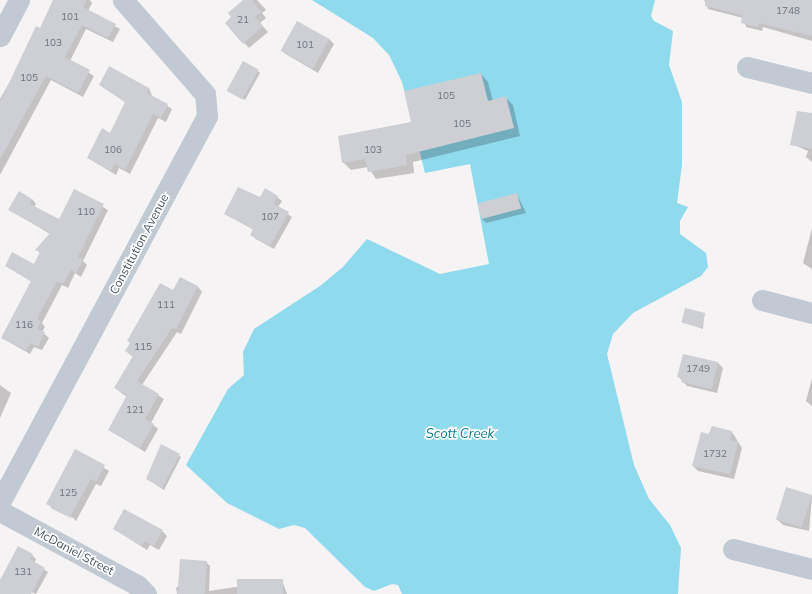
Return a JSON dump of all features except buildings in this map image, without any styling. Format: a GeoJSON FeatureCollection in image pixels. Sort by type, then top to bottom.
{"type":"FeatureCollection","features":[{"type":"Feature","properties":{"kind":"street"},"geometry":{"type":"LineString","coordinates":[[0,36],[19,0]]}},
{"type":"Feature","properties":{"kind":"street","name":"Constitution Avenue"},"geometry":{"type":"LineString","coordinates":[[0,502],[207,116],[205,94],[123,0]]}},
{"type":"Feature","properties":{"kind":"street"},"geometry":{"type":"LineString","coordinates":[[747,67],[812,83]]}},
{"type":"Feature","properties":{"kind":"street"},"geometry":{"type":"LineString","coordinates":[[762,300],[812,313]]}},
{"type":"Feature","properties":{"kind":"street","name":"McDaniel Street"},"geometry":{"type":"LineString","coordinates":[[0,511],[137,584],[146,594]]}},
{"type":"Feature","properties":{"kind":"street"},"geometry":{"type":"LineString","coordinates":[[733,549],[812,569]]}},
{"type":"Feature","properties":{"kind":"water","name":"Scott Creek"},"geometry":{"type":"Polygon","coordinates":[[[312,0],[655,0],[651,16],[654,21],[673,31],[669,65],[682,102],[682,165],[677,203],[688,207],[680,221],[680,234],[706,253],[708,267],[701,276],[633,313],[613,334],[607,354],[634,465],[649,499],[670,525],[681,548],[678,594],[402,594],[398,585],[392,584],[374,591],[365,587],[305,528],[294,525],[279,529],[227,503],[186,465],[228,389],[244,375],[243,352],[254,329],[320,286],[343,267],[367,239],[440,274],[489,264],[470,164],[425,173],[402,82],[389,55],[373,38],[312,0]]]}}]}
